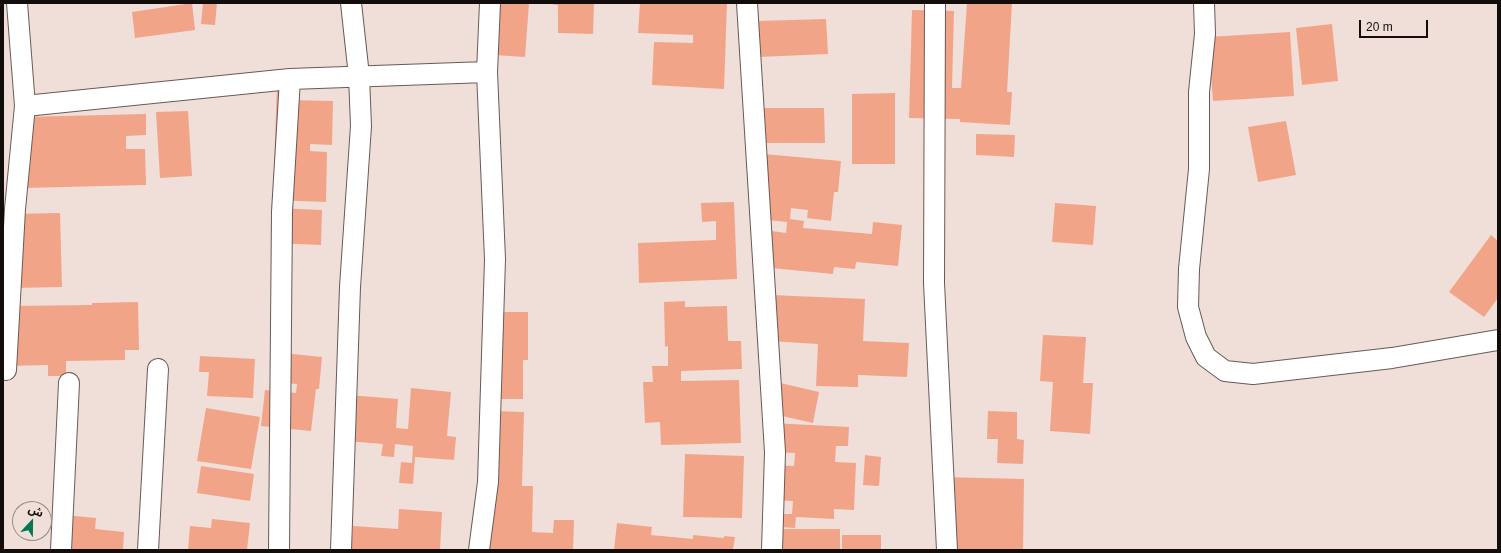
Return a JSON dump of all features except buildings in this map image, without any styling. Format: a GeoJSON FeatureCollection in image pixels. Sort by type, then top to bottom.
{"type":"FeatureCollection","features":[{"type":"Feature","properties":{"kind":"street"},"geometry":{"type":"LineString","coordinates":[[6,370],[15,209],[25,106],[18,3]]}},
{"type":"Feature","properties":{"kind":"street"},"geometry":{"type":"LineString","coordinates":[[341,550],[350,287],[361,126],[359,76],[352,3]]}},
{"type":"Feature","properties":{"kind":"street"},"geometry":{"type":"LineString","coordinates":[[479,550],[488,482],[495,259],[488,72],[490,3]]}},
{"type":"Feature","properties":{"kind":"street"},"geometry":{"type":"LineString","coordinates":[[747,3],[775,452],[772,550]]}},
{"type":"Feature","properties":{"kind":"street"},"geometry":{"type":"LineString","coordinates":[[934,3],[934,283],[946,550]]}},
{"type":"Feature","properties":{"kind":"street"},"geometry":{"type":"LineString","coordinates":[[1204,3],[1205,34],[1199,92],[1199,170],[1189,268],[1188,307],[1196,337],[1206,357],[1225,371],[1253,374],[1392,358],[1498,340]]}},
{"type":"Feature","properties":{"kind":"street"},"geometry":{"type":"LineString","coordinates":[[25,106],[290,79],[488,72]]}},
{"type":"Feature","properties":{"kind":"street"},"geometry":{"type":"LineString","coordinates":[[280,550],[282,212],[290,79]]}},
{"type":"Feature","properties":{"kind":"street"},"geometry":{"type":"LineString","coordinates":[[148,550],[158,369]]}},
{"type":"Feature","properties":{"kind":"street"},"geometry":{"type":"LineString","coordinates":[[60,550],[69,383]]}}]}
